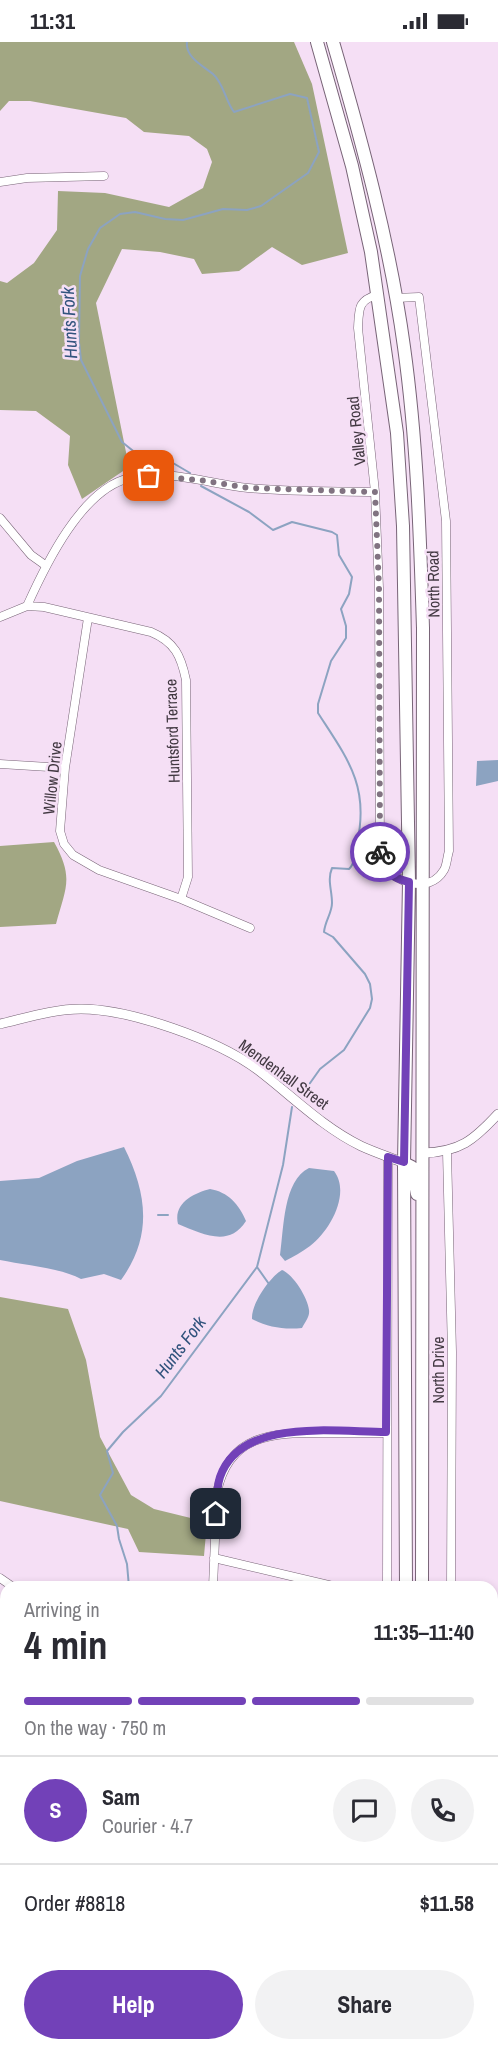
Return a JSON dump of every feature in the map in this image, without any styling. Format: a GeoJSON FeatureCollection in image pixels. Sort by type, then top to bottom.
{"type":"FeatureCollection","features":[{"type":"Feature","properties":{"kind":"highway"},"geometry":{"type":"LineString","coordinates":[[317,42],[352,166],[377,295],[397,434],[403,526],[409,882],[404,1162],[406,1581]]}},
{"type":"Feature","properties":{"kind":"highway"},"geometry":{"type":"LineString","coordinates":[[333,42],[356,119],[404,347],[419,524],[423,628],[422,1581]]}},
{"type":"Feature","properties":{"kind":"highway"},"geometry":{"type":"LineString","coordinates":[[406,1077],[416,1122],[417,1149],[423,1153]]}},
{"type":"Feature","properties":{"kind":"highway"},"geometry":{"type":"LineString","coordinates":[[404,1162],[412,1167],[421,1218]]}},
{"type":"Feature","properties":{"kind":"street"},"geometry":{"type":"LineString","coordinates":[[0,182],[35,177],[104,176]]}},
{"type":"Feature","properties":{"kind":"street","name":"Valley Road"},"geometry":{"type":"LineString","coordinates":[[27,606],[45,565],[94,500],[120,481],[132,477],[171,477],[248,488],[375,492],[358,328],[360,305],[365,298],[377,295]]}},
{"type":"Feature","properties":{"kind":"street","name":"North Road"},"geometry":{"type":"LineString","coordinates":[[395,298],[419,297],[446,521],[449,851],[444,870],[435,879],[422,884]]}},
{"type":"Feature","properties":{"kind":"street"},"geometry":{"type":"LineString","coordinates":[[375,492],[379,588],[380,861],[391,875],[422,884]]}},
{"type":"Feature","properties":{"kind":"street"},"geometry":{"type":"LineString","coordinates":[[0,518],[25,549],[45,565]]}},
{"type":"Feature","properties":{"kind":"street"},"geometry":{"type":"LineString","coordinates":[[0,617],[27,606]]}},
{"type":"Feature","properties":{"kind":"street","name":"Huntsford Terrace"},"geometry":{"type":"LineString","coordinates":[[27,606],[44,607],[165,638],[176,648],[182,660],[186,680],[188,877],[181,899]]}},
{"type":"Feature","properties":{"kind":"street","name":"Willow Drive"},"geometry":{"type":"LineString","coordinates":[[88,618],[65,768],[60,831],[64,844],[73,855],[99,870],[181,899],[250,928]]}},
{"type":"Feature","properties":{"kind":"street"},"geometry":{"type":"LineString","coordinates":[[0,764],[65,768]]}},
{"type":"Feature","properties":{"kind":"street","name":"Mendenhall Street"},"geometry":{"type":"LineString","coordinates":[[0,1024],[80,1009],[99,1010],[166,1027],[225,1050],[256,1068],[334,1129],[360,1145],[404,1162]]}},
{"type":"Feature","properties":{"kind":"street"},"geometry":{"type":"LineString","coordinates":[[423,1153],[447,1152],[469,1142],[498,1114]]}},
{"type":"Feature","properties":{"kind":"street","name":"North Drive"},"geometry":{"type":"LineString","coordinates":[[447,1152],[452,1352],[451,1581]]}},
{"type":"Feature","properties":{"kind":"street"},"geometry":{"type":"LineString","coordinates":[[387,1581],[388,1157]]}},
{"type":"Feature","properties":{"kind":"street"},"geometry":{"type":"LineString","coordinates":[[213,1581],[220,1477],[238,1451],[258,1438],[281,1433],[386,1432]]}},
{"type":"Feature","properties":{"kind":"street"},"geometry":{"type":"LineString","coordinates":[[214,1558],[312,1581]]}},
{"type":"Feature","properties":{"kind":"green space"},"geometry":{"type":"Polygon","coordinates":[[[0,42],[294,42],[312,84],[348,253],[302,265],[272,247],[239,271],[202,274],[194,259],[160,252],[122,249],[96,303],[129,467],[82,499],[68,465],[70,436],[36,411],[0,410],[0,281],[7,283],[34,263],[57,230],[58,191],[105,193],[169,207],[203,188],[212,162],[207,149],[189,136],[144,132],[126,118],[30,101],[9,101],[0,111],[0,42]]]}},
{"type":"Feature","properties":{"kind":"green space"},"geometry":{"type":"Polygon","coordinates":[[[54,842],[66,874],[65,891],[56,924],[0,927],[0,846],[54,842]]]}},
{"type":"Feature","properties":{"kind":"green space"},"geometry":{"type":"Polygon","coordinates":[[[0,1297],[68,1309],[86,1360],[100,1437],[131,1495],[154,1509],[207,1522],[204,1556],[139,1552],[128,1529],[0,1501],[0,1297]]]}},
{"type":"Feature","properties":{"kind":"water"},"geometry":{"type":"Polygon","coordinates":[[[498,760],[498,781],[476,786],[477,761],[498,760]]]}},
{"type":"Feature","properties":{"kind":"water"},"geometry":{"type":"Polygon","coordinates":[[[124,1147],[138,1181],[143,1214],[138,1247],[121,1280],[104,1274],[81,1279],[53,1269],[0,1260],[0,1181],[39,1178],[77,1161],[124,1147]]]}},
{"type":"Feature","properties":{"kind":"water"},"geometry":{"type":"Polygon","coordinates":[[[309,1168],[334,1171],[339,1180],[339,1200],[325,1231],[310,1246],[285,1261],[280,1255],[289,1194],[300,1174],[309,1168]]]}},
{"type":"Feature","properties":{"kind":"water"},"geometry":{"type":"Polygon","coordinates":[[[210,1189],[222,1193],[236,1204],[246,1221],[232,1234],[206,1235],[178,1224],[179,1210],[186,1200],[210,1189]]]}},
{"type":"Feature","properties":{"kind":"water"},"geometry":{"type":"Polygon","coordinates":[[[282,1270],[295,1281],[308,1305],[309,1315],[302,1328],[276,1327],[252,1319],[262,1292],[272,1278],[282,1270]]]}},
{"type":"Feature","properties":{"kind":"waterway","name":"Hunts Fork"},"geometry":{"type":"LineString","coordinates":[[187,42],[192,57],[217,78],[234,112],[290,94],[307,98],[319,152],[308,173],[261,206],[247,210],[223,209],[183,220],[165,219],[135,212],[120,214],[100,228],[88,249],[80,276],[81,360],[122,442],[142,458],[173,463],[190,473]]}},
{"type":"Feature","properties":{"kind":"waterway","name":"Hunts Fork"},"geometry":{"type":"LineString","coordinates":[[201,486],[249,512],[273,530],[292,522],[337,535],[339,555],[352,577],[349,594],[341,609],[346,626],[346,638],[331,661],[318,704],[318,713],[347,759],[353,774],[358,789],[360,823],[355,857],[351,867],[349,869],[332,868],[330,881],[332,907],[324,932],[333,937],[365,974],[370,984],[372,999],[370,1008],[344,1050],[320,1069],[303,1093]]}},
{"type":"Feature","properties":{"kind":"waterway","name":"Hunts Fork"},"geometry":{"type":"LineString","coordinates":[[128,1581],[127,1564],[117,1526],[100,1495],[113,1473],[107,1451],[123,1432],[161,1396],[257,1267],[283,1165],[292,1107]]}},
{"type":"Feature","properties":{"kind":"waterway"},"geometry":{"type":"LineString","coordinates":[[158,1215],[168,1215]]}},
{"type":"Feature","properties":{"kind":"waterway"},"geometry":{"type":"LineString","coordinates":[[257,1267],[269,1284]]}},
{"type":"Feature","properties":{"kind":"way so far"},"geometry":{"type":"LineString","coordinates":[[149,476],[199,480],[248,488],[375,492],[379,588],[380,852]]}},
{"type":"Feature","properties":{"kind":"route"},"geometry":{"type":"LineString","coordinates":[[216,1514],[220,1477],[238,1451],[258,1438],[281,1433],[386,1432],[388,1157],[404,1162],[409,882],[396,879],[386,871],[380,861],[380,852]]}}]}
